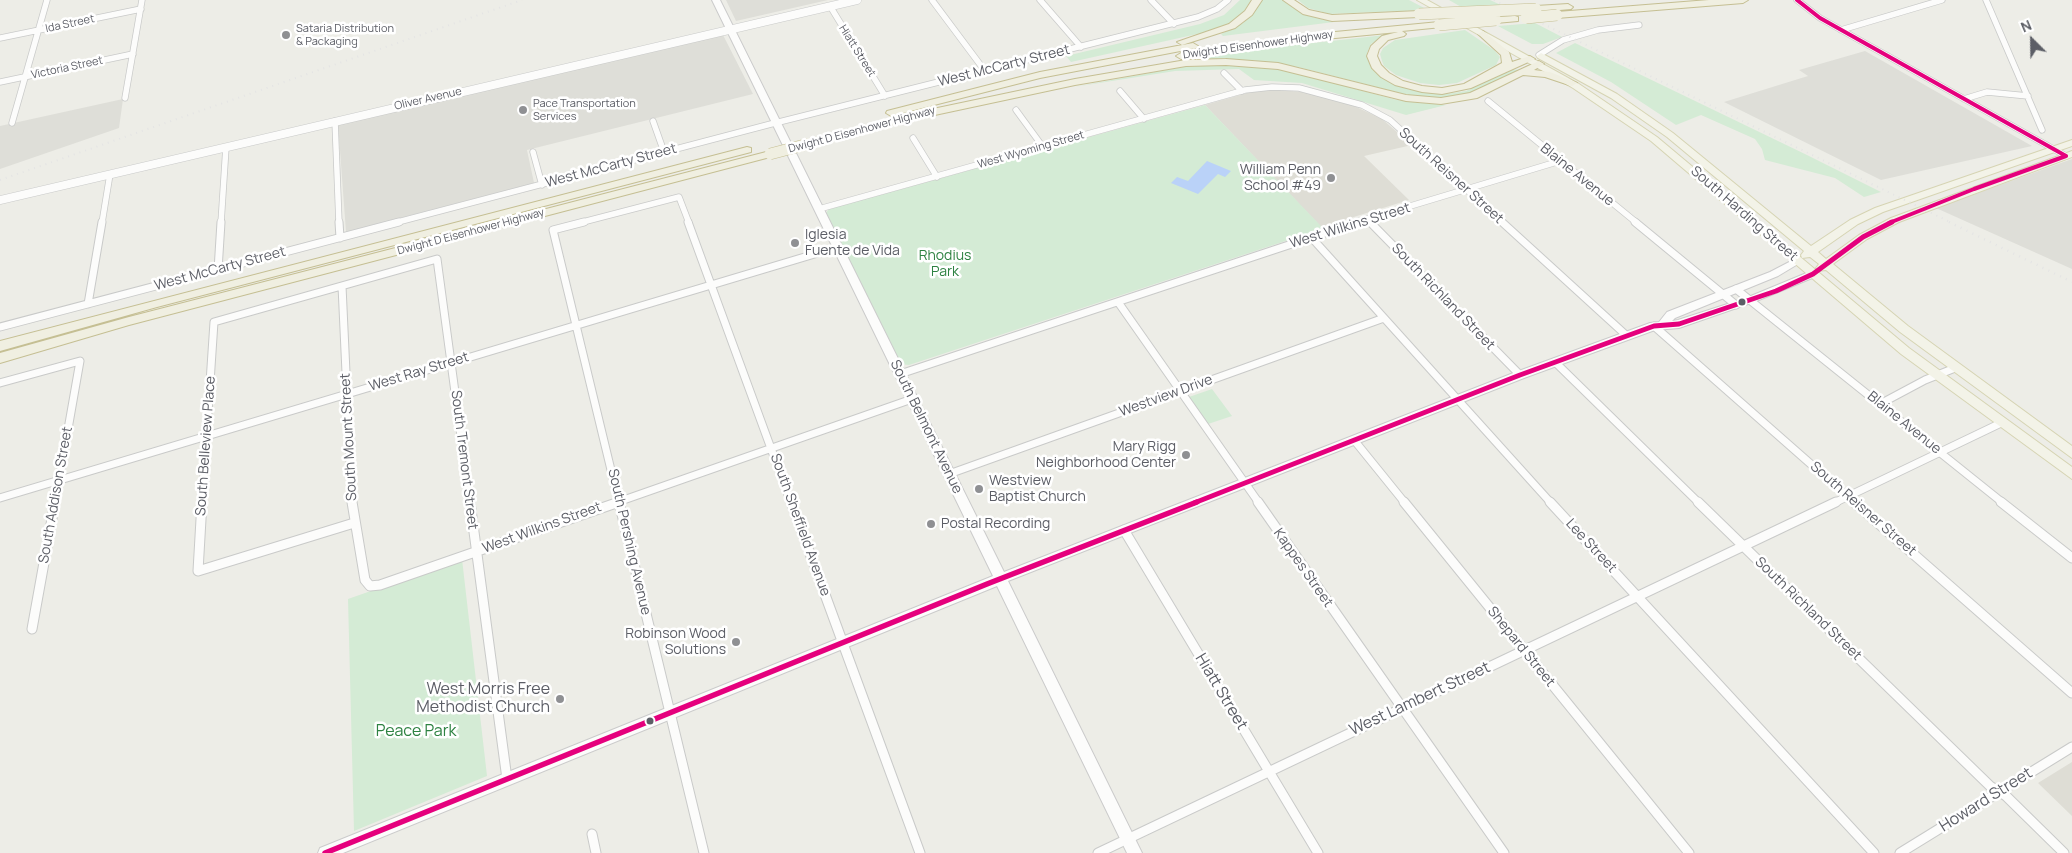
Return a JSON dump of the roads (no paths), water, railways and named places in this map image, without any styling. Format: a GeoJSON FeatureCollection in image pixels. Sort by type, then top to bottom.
{"type":"FeatureCollection","features":[{"type":"Feature","properties":{"kind":"highway"},"geometry":{"type":"LineString","coordinates":[[1040,75],[1212,34],[1241,20],[1249,13],[1257,0]]}},
{"type":"Feature","properties":{"kind":"highway"},"geometry":{"type":"LineString","coordinates":[[1288,0],[1304,11],[1329,18],[1423,16]]}},
{"type":"Feature","properties":{"kind":"highway","name":"Dwight D Eisenhower Highway"},"geometry":{"type":"LineString","coordinates":[[0,358],[1040,75],[1127,57],[1230,40],[1423,16],[1653,0]]}},
{"type":"Feature","properties":{"kind":"highway"},"geometry":{"type":"LineString","coordinates":[[1536,59],[1500,70],[1462,88],[1435,91],[1414,88],[1394,80],[1380,71],[1373,61],[1374,48],[1387,37],[1441,27],[1496,20],[1743,0]]}},
{"type":"Feature","properties":{"kind":"highway","name":"Dwight D Eisenhower Highway"},"geometry":{"type":"LineString","coordinates":[[806,139],[902,120],[1048,82],[1162,59],[1304,38],[1441,27]]}},
{"type":"Feature","properties":{"kind":"highway"},"geometry":{"type":"LineString","coordinates":[[1483,34],[1507,57],[1508,63],[1500,70]]}},
{"type":"Feature","properties":{"kind":"highway"},"geometry":{"type":"LineString","coordinates":[[902,120],[1092,78],[1199,62],[1243,62],[1283,67],[1406,98],[1433,101],[1458,100],[1473,96],[1518,75],[1536,59]]}},
{"type":"Feature","properties":{"kind":"highway"},"geometry":{"type":"LineString","coordinates":[[1518,75],[1540,73],[1572,83]]}},
{"type":"Feature","properties":{"kind":"highway","name":"Dwight D Eisenhower Highway"},"geometry":{"type":"LineString","coordinates":[[0,346],[150,304],[769,149]]}},
{"type":"Feature","properties":{"kind":"main road","name":"South Belmont Avenue"},"geometry":{"type":"LineString","coordinates":[[716,0],[1135,853]]}},
{"type":"Feature","properties":{"kind":"main road","name":"South Harding Street"},"geometry":{"type":"LineString","coordinates":[[1421,0],[1483,34],[1608,93],[1663,129],[1955,368],[2072,453]]}},
{"type":"Feature","properties":{"kind":"main road","name":"South Harding Street"},"geometry":{"type":"LineString","coordinates":[[1438,0],[1536,59],[1665,148],[1813,274],[1937,375],[2072,474]]}},
{"type":"Feature","properties":{"kind":"main road"},"geometry":{"type":"LineString","coordinates":[[1658,326],[1671,315],[1779,272],[1812,252],[1854,222],[1879,210],[2072,143]]}},
{"type":"Feature","properties":{"kind":"main road"},"geometry":{"type":"LineString","coordinates":[[325,853],[1000,579],[1520,375],[1627,336],[1658,326],[1679,324],[1750,300],[1813,274],[1863,237],[1895,220],[2069,155]]}},
{"type":"Feature","properties":{"kind":"street"},"geometry":{"type":"LineString","coordinates":[[12,123],[47,0]]}},
{"type":"Feature","properties":{"kind":"street"},"geometry":{"type":"LineString","coordinates":[[126,98],[142,0]]}},
{"type":"Feature","properties":{"kind":"street","name":"Oliver Avenue"},"geometry":{"type":"LineString","coordinates":[[0,200],[857,0]]}},
{"type":"Feature","properties":{"kind":"street"},"geometry":{"type":"LineString","coordinates":[[932,0],[985,71]]}},
{"type":"Feature","properties":{"kind":"street"},"geometry":{"type":"LineString","coordinates":[[1040,0],[1081,47]]}},
{"type":"Feature","properties":{"kind":"street"},"geometry":{"type":"LineString","coordinates":[[1151,0],[1174,24]]}},
{"type":"Feature","properties":{"kind":"street","name":"West McCarty Street"},"geometry":{"type":"LineString","coordinates":[[0,327],[664,152],[1174,24],[1207,14],[1222,6],[1228,0]]}},
{"type":"Feature","properties":{"kind":"street"},"geometry":{"type":"LineString","coordinates":[[1797,0],[1814,14],[1841,30],[2054,149],[2069,155]]}},
{"type":"Feature","properties":{"kind":"street"},"geometry":{"type":"LineString","coordinates":[[1841,30],[1942,0]]}},
{"type":"Feature","properties":{"kind":"street"},"geometry":{"type":"LineString","coordinates":[[1986,0],[2042,130]]}},
{"type":"Feature","properties":{"kind":"street","name":"Hiatt Street"},"geometry":{"type":"LineString","coordinates":[[830,6],[885,96]]}},
{"type":"Feature","properties":{"kind":"street","name":"Ida Street"},"geometry":{"type":"LineString","coordinates":[[0,38],[141,9]]}},
{"type":"Feature","properties":{"kind":"street"},"geometry":{"type":"LineString","coordinates":[[1536,59],[1563,40],[1603,29],[1639,25]]}},
{"type":"Feature","properties":{"kind":"street","name":"Victoria Street"},"geometry":{"type":"LineString","coordinates":[[0,82],[133,54]]}},
{"type":"Feature","properties":{"kind":"street"},"geometry":{"type":"LineString","coordinates":[[1224,73],[1242,91]]}},
{"type":"Feature","properties":{"kind":"street","name":"South Reisner Street"},"geometry":{"type":"LineString","coordinates":[[1242,91],[1266,87],[1296,88],[1367,107],[1392,122],[1627,336]]}},
{"type":"Feature","properties":{"kind":"street","name":"West Wyoming Street"},"geometry":{"type":"LineString","coordinates":[[819,209],[1242,91]]}},
{"type":"Feature","properties":{"kind":"street"},"geometry":{"type":"LineString","coordinates":[[1120,92],[1144,118]]}},
{"type":"Feature","properties":{"kind":"street"},"geometry":{"type":"LineString","coordinates":[[1964,99],[1987,92],[2028,96]]}},
{"type":"Feature","properties":{"kind":"street","name":"Blaine Avenue"},"geometry":{"type":"LineString","coordinates":[[1488,101],[1736,305]]}},
{"type":"Feature","properties":{"kind":"street"},"geometry":{"type":"LineString","coordinates":[[1016,110],[1044,147]]}},
{"type":"Feature","properties":{"kind":"street"},"geometry":{"type":"LineString","coordinates":[[335,121],[340,238]]}},
{"type":"Feature","properties":{"kind":"street"},"geometry":{"type":"LineString","coordinates":[[653,121],[664,152]]}},
{"type":"Feature","properties":{"kind":"street"},"geometry":{"type":"LineString","coordinates":[[913,138],[937,176]]}},
{"type":"Feature","properties":{"kind":"street"},"geometry":{"type":"LineString","coordinates":[[218,270],[226,147]]}},
{"type":"Feature","properties":{"kind":"street"},"geometry":{"type":"LineString","coordinates":[[533,152],[542,184]]}},
{"type":"Feature","properties":{"kind":"street","name":"West Wilkins Street"},"geometry":{"type":"LineString","coordinates":[[1118,302],[1367,219],[1560,161]]}},
{"type":"Feature","properties":{"kind":"street"},"geometry":{"type":"LineString","coordinates":[[88,304],[110,174]]}},
{"type":"Feature","properties":{"kind":"street","name":"South Sheffield Avenue"},"geometry":{"type":"LineString","coordinates":[[553,230],[679,197],[920,853]]}},
{"type":"Feature","properties":{"kind":"street","name":"South Richland Street"},"geometry":{"type":"LineString","coordinates":[[1367,219],[1520,375]]}},
{"type":"Feature","properties":{"kind":"street","name":"South Pershing Avenue"},"geometry":{"type":"LineString","coordinates":[[553,230],[704,853]]}},
{"type":"Feature","properties":{"kind":"street","name":"Lee Street"},"geometry":{"type":"LineString","coordinates":[[1311,238],[1874,853]]}},
{"type":"Feature","properties":{"kind":"street","name":"West Ray Street"},"geometry":{"type":"LineString","coordinates":[[0,498],[838,247]]}},
{"type":"Feature","properties":{"kind":"street","name":"South Tremont Street"},"geometry":{"type":"LineString","coordinates":[[342,286],[437,259],[507,779]]}},
{"type":"Feature","properties":{"kind":"street","name":"South Belleview Place"},"geometry":{"type":"LineString","coordinates":[[342,286],[214,322],[198,571],[354,523]]}},
{"type":"Feature","properties":{"kind":"street","name":"South Mount Street"},"geometry":{"type":"LineString","coordinates":[[342,286],[354,523],[366,580],[370,586]]}},
{"type":"Feature","properties":{"kind":"street","name":"Blaine Avenue"},"geometry":{"type":"LineString","coordinates":[[1736,289],[2072,558]]}},
{"type":"Feature","properties":{"kind":"street"},"geometry":{"type":"LineString","coordinates":[[900,374],[1118,302]]}},
{"type":"Feature","properties":{"kind":"street","name":"Kappes Street"},"geometry":{"type":"LineString","coordinates":[[1118,302],[1504,853]]}},
{"type":"Feature","properties":{"kind":"street","name":"Westview Drive"},"geometry":{"type":"LineString","coordinates":[[949,474],[1384,318]]}},
{"type":"Feature","properties":{"kind":"street","name":"South Reisner Street"},"geometry":{"type":"LineString","coordinates":[[1658,326],[2072,693]]}},
{"type":"Feature","properties":{"kind":"street","name":"South Addison Street"},"geometry":{"type":"LineString","coordinates":[[0,383],[80,361],[32,629]]}},
{"type":"Feature","properties":{"kind":"street","name":"South Richland Street"},"geometry":{"type":"LineString","coordinates":[[1555,362],[1990,786],[1999,792],[2064,853]]}},
{"type":"Feature","properties":{"kind":"street"},"geometry":{"type":"LineString","coordinates":[[1880,404],[1955,368]]}},
{"type":"Feature","properties":{"kind":"street","name":"West Wilkins Street"},"geometry":{"type":"LineString","coordinates":[[370,586],[912,399]]}},
{"type":"Feature","properties":{"kind":"street","name":"West Lambert Street"},"geometry":{"type":"LineString","coordinates":[[1098,853],[2001,423]]}},
{"type":"Feature","properties":{"kind":"street","name":"Shepard Street"},"geometry":{"type":"LineString","coordinates":[[1354,440],[1689,853]]}},
{"type":"Feature","properties":{"kind":"street","name":"Hiatt Street"},"geometry":{"type":"LineString","coordinates":[[1124,530],[1318,853]]}},
{"type":"Feature","properties":{"kind":"street","name":"Howard Street"},"geometry":{"type":"LineString","coordinates":[[1900,853],[2072,747]]}},
{"type":"Feature","properties":{"kind":"street"},"geometry":{"type":"LineString","coordinates":[[592,834],[596,853]]}},
{"type":"Feature","properties":{"kind":"water"},"geometry":{"type":"Polygon","coordinates":[[[1207,161],[1231,171],[1225,177],[1218,174],[1198,194],[1171,183],[1177,177],[1188,181],[1207,161]]]}},
{"type":"Feature","properties":{"kind":"railway"},"geometry":{"type":"LineString","coordinates":[[0,180],[522,0]]}},
{"type":"Feature","properties":{"kind":"railway"},"geometry":{"type":"LineString","coordinates":[[1494,0],[1952,223]]}},
{"type":"Feature","properties":{"kind":"railway"},"geometry":{"type":"LineString","coordinates":[[1949,222],[2072,282]]}},
{"type":"Feature","properties":{"kind":"place","name":"Sataria Distribution & Packaging"},"geometry":{"type":"Point","coordinates":[286,35]}},
{"type":"Feature","properties":{"kind":"place","name":"Pace Transportation Services"},"geometry":{"type":"Point","coordinates":[523,110]}},
{"type":"Feature","properties":{"kind":"place","name":"William Penn School #49"},"geometry":{"type":"Point","coordinates":[1331,178]}},
{"type":"Feature","properties":{"kind":"place","name":"Iglesia Fuente de Vida"},"geometry":{"type":"Point","coordinates":[795,243]}},
{"type":"Feature","properties":{"kind":"place","name":"Mary Rigg Neighborhood Center"},"geometry":{"type":"Point","coordinates":[1186,455]}},
{"type":"Feature","properties":{"kind":"place","name":"Westview Baptist Church"},"geometry":{"type":"Point","coordinates":[979,489]}},
{"type":"Feature","properties":{"kind":"place","name":"Postal Recording"},"geometry":{"type":"Point","coordinates":[931,524]}},
{"type":"Feature","properties":{"kind":"place","name":"Robinson Wood Solutions"},"geometry":{"type":"Point","coordinates":[736,642]}},
{"type":"Feature","properties":{"kind":"place","name":"West Morris Free Methodist Church"},"geometry":{"type":"Point","coordinates":[560,699]}},
{"type":"Feature","properties":{"kind":"park label","name":"Rhodius Park"},"geometry":{"type":"Point","coordinates":[945,264]}},
{"type":"Feature","properties":{"kind":"park label","name":"Peace Park"},"geometry":{"type":"Point","coordinates":[416,732]}}]}
